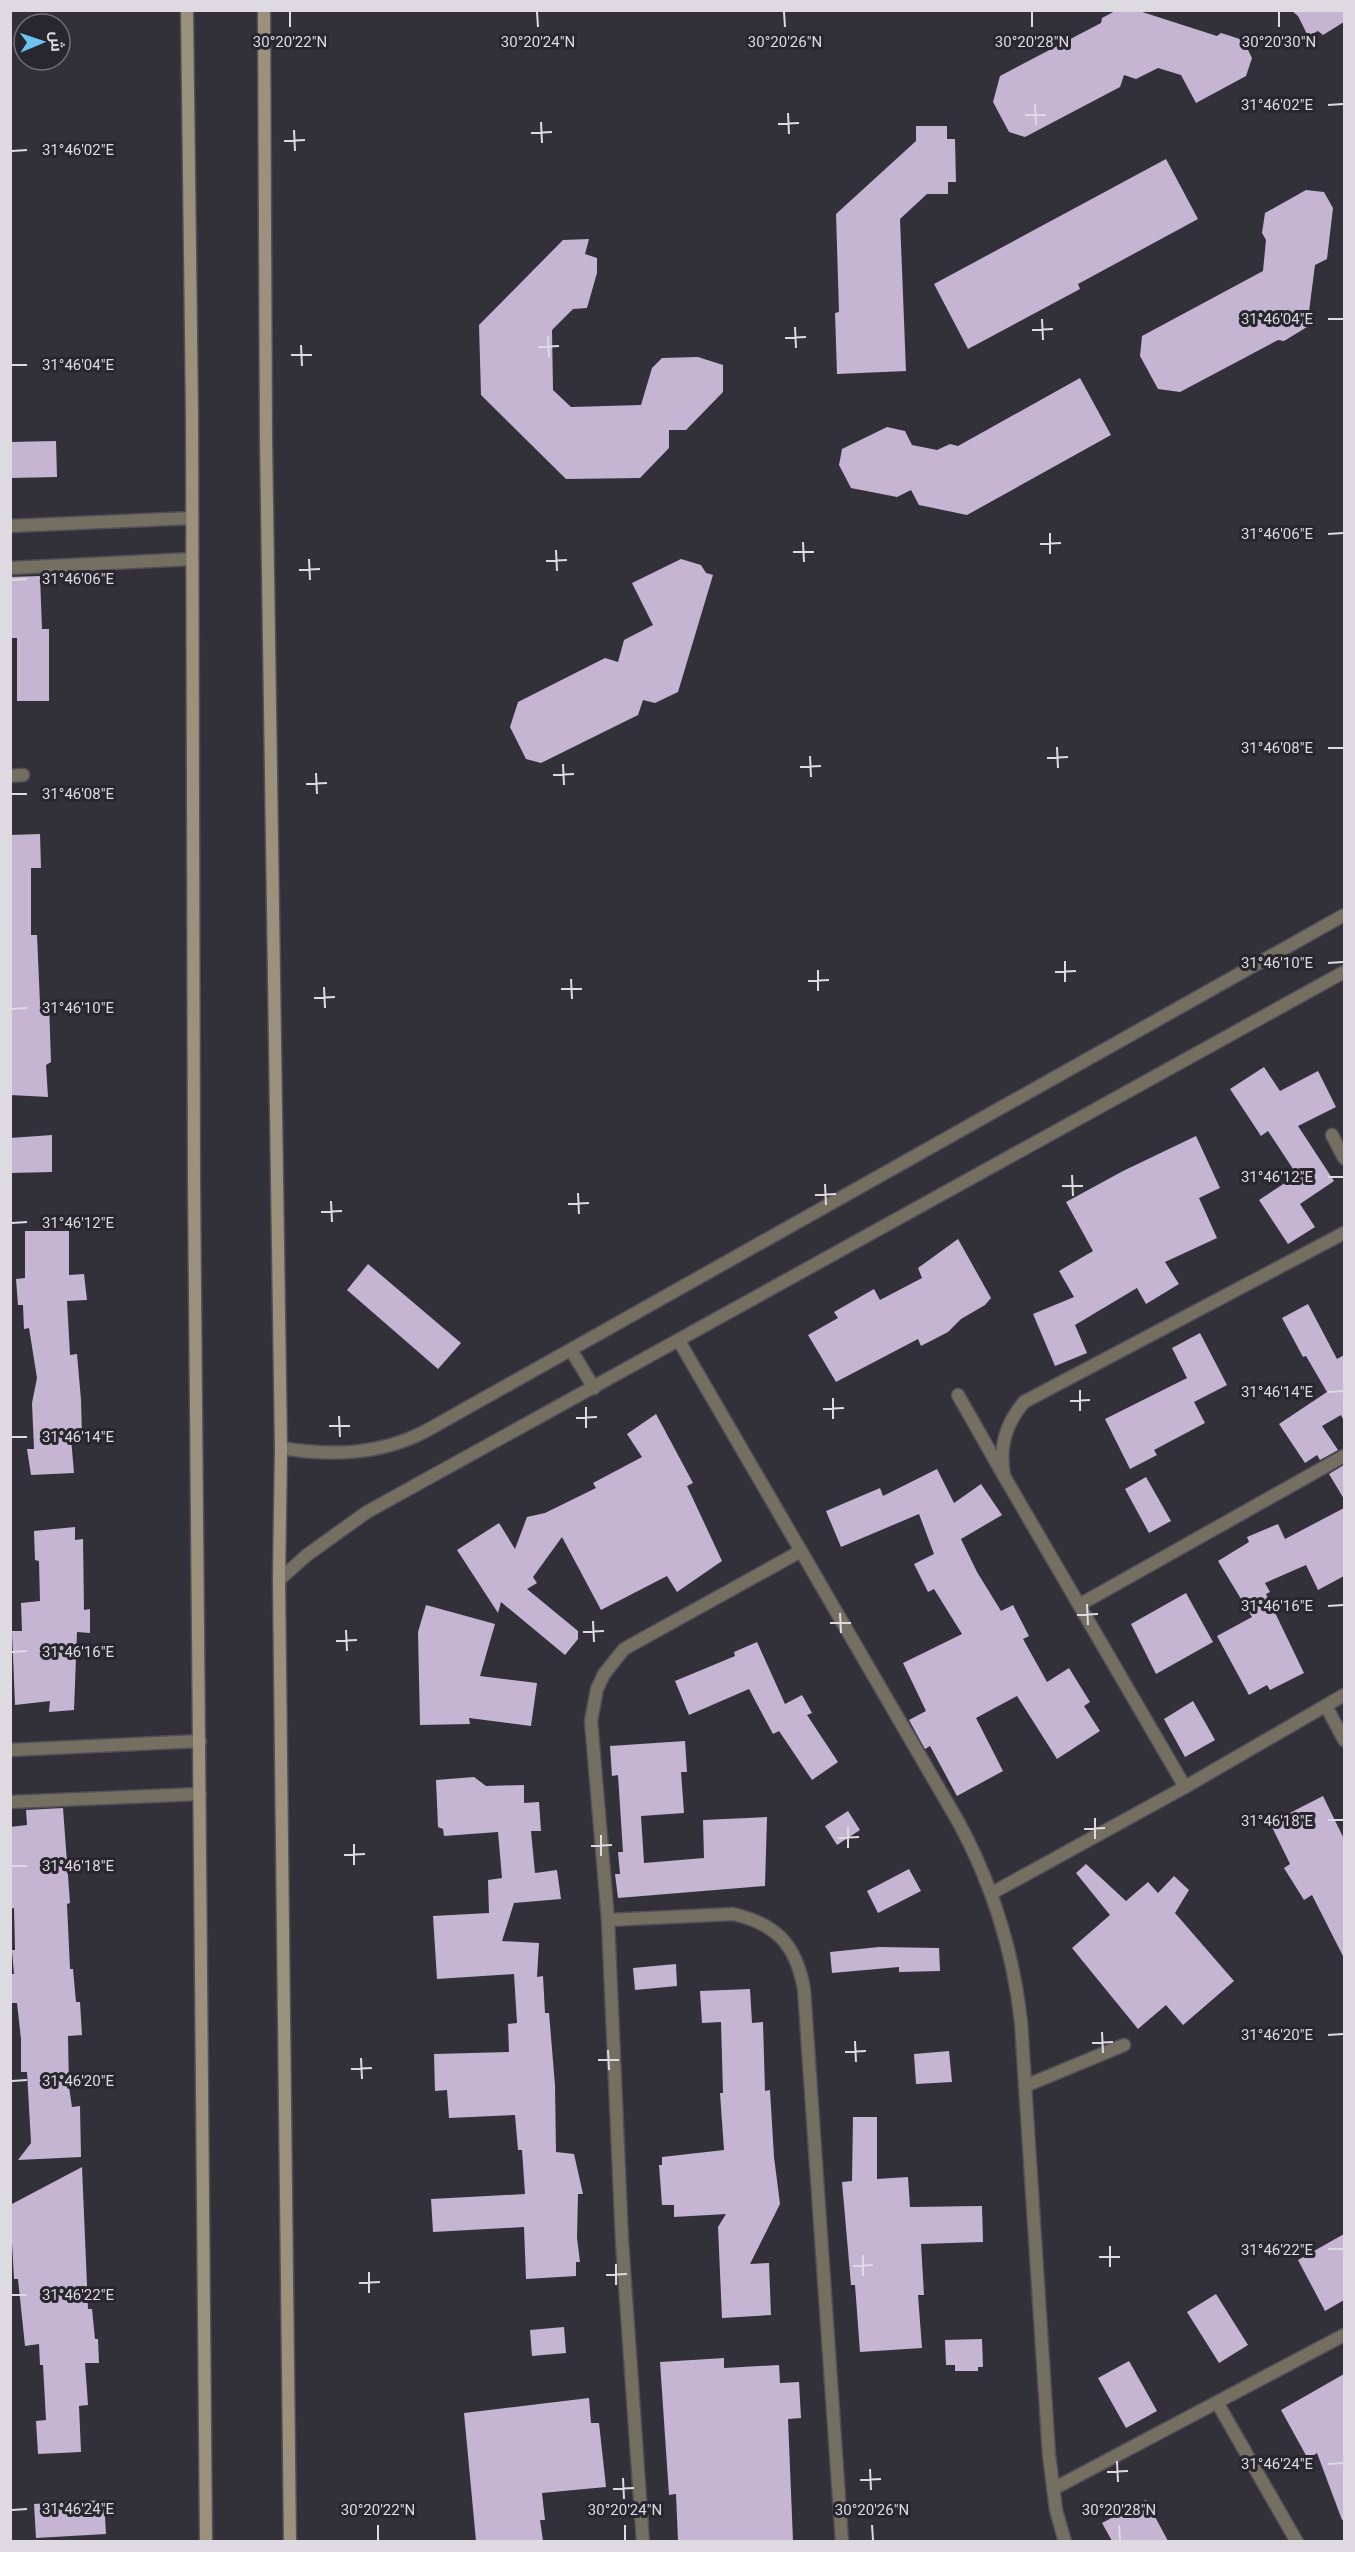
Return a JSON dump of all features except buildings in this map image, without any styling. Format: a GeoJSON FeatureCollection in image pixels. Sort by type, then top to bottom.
{"type":"FeatureCollection","features":[{"type":"Feature","properties":{"kind":"street"},"geometry":{"type":"LineString","coordinates":[[188,10],[193,1131],[206,2541]]}},
{"type":"Feature","properties":{"kind":"street"},"geometry":{"type":"LineString","coordinates":[[264,10],[266,437],[281,1448],[279,1580],[290,2541]]}},
{"type":"Feature","properties":{"kind":"street"},"geometry":{"type":"LineString","coordinates":[[10,526],[192,518]]}},
{"type":"Feature","properties":{"kind":"street"},"geometry":{"type":"LineString","coordinates":[[10,568],[192,559]]}},
{"type":"Feature","properties":{"kind":"street"},"geometry":{"type":"LineString","coordinates":[[281,1448],[326,1454],[348,1453],[403,1443],[1344,915]]}},
{"type":"Feature","properties":{"kind":"street"},"geometry":{"type":"LineString","coordinates":[[279,1580],[306,1555],[367,1512],[1344,972]]}},
{"type":"Feature","properties":{"kind":"street"},"geometry":{"type":"LineString","coordinates":[[1332,1135],[1344,1158]]}},
{"type":"Feature","properties":{"kind":"street"},"geometry":{"type":"LineString","coordinates":[[1004,1476],[1002,1449],[1004,1435],[1015,1412],[1023,1402],[1344,1233]]}},
{"type":"Feature","properties":{"kind":"street"},"geometry":{"type":"LineString","coordinates":[[679,1341],[959,1823],[992,1893],[1006,1939],[1017,1991],[1053,2489],[1065,2541]]}},
{"type":"Feature","properties":{"kind":"street"},"geometry":{"type":"LineString","coordinates":[[571,1350],[594,1388]]}},
{"type":"Feature","properties":{"kind":"street"},"geometry":{"type":"LineString","coordinates":[[958,1395],[1185,1787]]}},
{"type":"Feature","properties":{"kind":"street"},"geometry":{"type":"LineString","coordinates":[[1079,1605],[1344,1456]]}},
{"type":"Feature","properties":{"kind":"street"},"geometry":{"type":"LineString","coordinates":[[643,2541],[622,2241],[608,1920],[591,1721],[595,1697],[604,1674],[624,1649],[801,1551]]}},
{"type":"Feature","properties":{"kind":"street"},"geometry":{"type":"LineString","coordinates":[[992,1893],[1185,1787],[1344,1695]]}},
{"type":"Feature","properties":{"kind":"street"},"geometry":{"type":"LineString","coordinates":[[1326,1706],[1344,1740]]}},
{"type":"Feature","properties":{"kind":"street"},"geometry":{"type":"LineString","coordinates":[[10,1750],[200,1741]]}},
{"type":"Feature","properties":{"kind":"street"},"geometry":{"type":"LineString","coordinates":[[10,1802],[200,1794]]}},
{"type":"Feature","properties":{"kind":"street"},"geometry":{"type":"LineString","coordinates":[[608,1920],[733,1914],[751,1918],[768,1926],[782,1938],[794,1953],[801,1971],[842,2541]]}},
{"type":"Feature","properties":{"kind":"street"},"geometry":{"type":"LineString","coordinates":[[1025,2086],[1124,2045]]}},
{"type":"Feature","properties":{"kind":"street"},"geometry":{"type":"LineString","coordinates":[[1053,2489],[1218,2404],[1344,2335]]}},
{"type":"Feature","properties":{"kind":"street"},"geometry":{"type":"LineString","coordinates":[[1218,2404],[1297,2541]]}}]}
